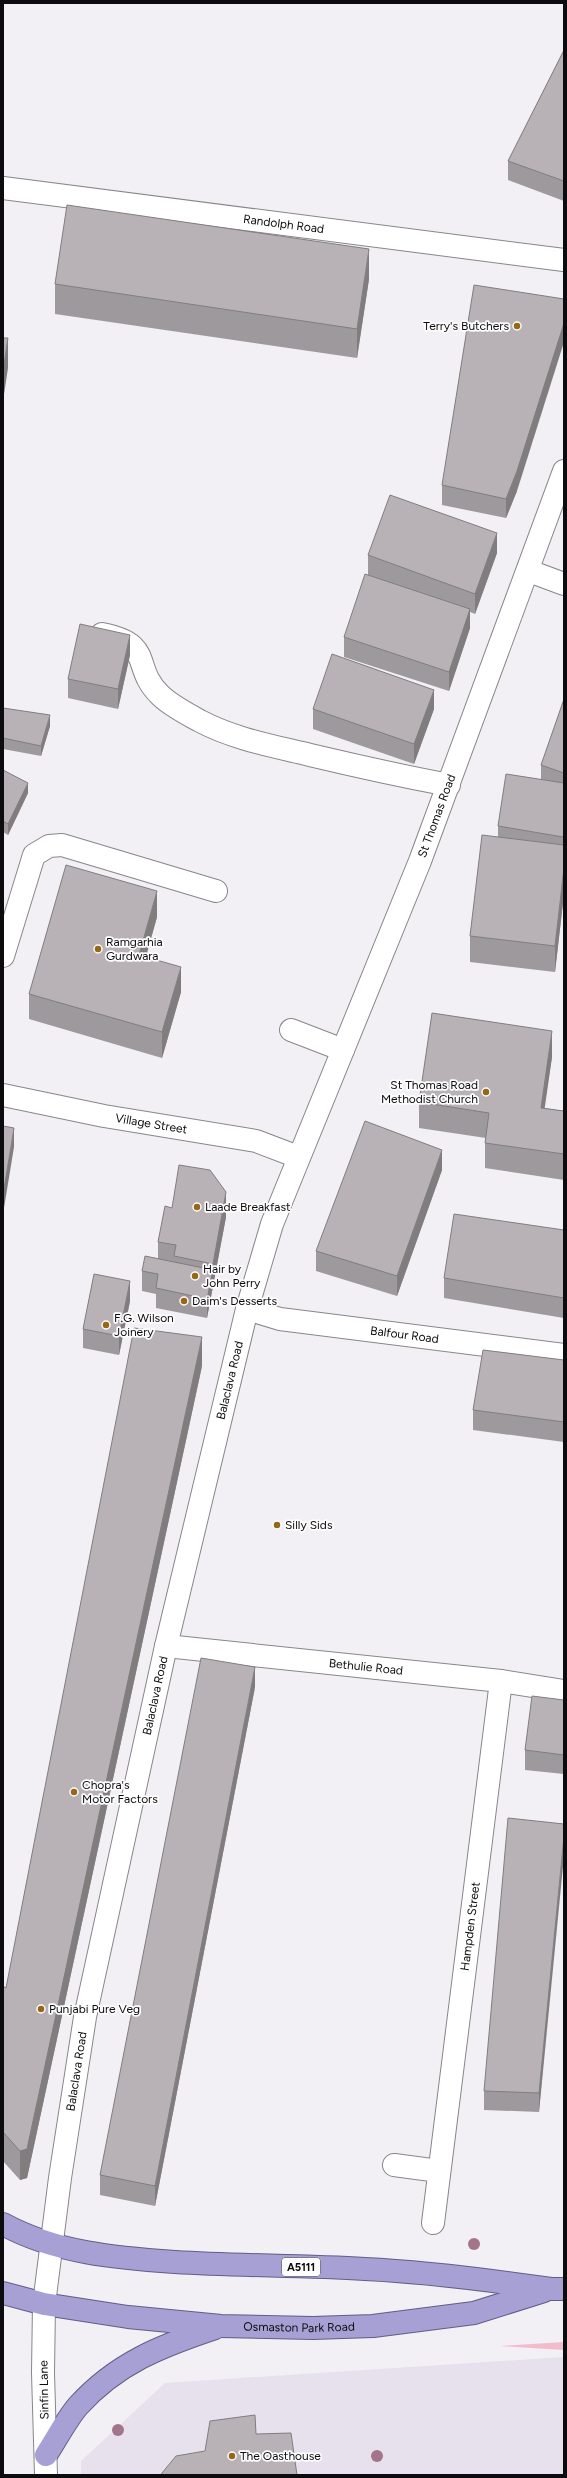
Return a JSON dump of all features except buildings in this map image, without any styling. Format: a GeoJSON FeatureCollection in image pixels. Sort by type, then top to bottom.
{"type":"FeatureCollection","features":[{"type":"Feature","properties":{"kind":"highway","name":"A5111"},"geometry":{"type":"LineString","coordinates":[[3,2224],[51,2244]]}},
{"type":"Feature","properties":{"kind":"highway","name":"Osmaston Park Road"},"geometry":{"type":"LineString","coordinates":[[51,2244],[118,2258],[248,2266],[364,2269],[462,2276],[558,2289]]}},
{"type":"Feature","properties":{"kind":"highway","name":"Osmaston Park Road"},"geometry":{"type":"LineString","coordinates":[[44,2304],[112,2315],[221,2326],[373,2326],[474,2313],[558,2289]]}},
{"type":"Feature","properties":{"kind":"highway","name":"A5111"},"geometry":{"type":"LineString","coordinates":[[3,2293],[44,2304]]}},
{"type":"Feature","properties":{"kind":"highway"},"geometry":{"type":"LineString","coordinates":[[46,2465],[77,2407],[123,2366],[163,2345],[221,2326]]}},
{"type":"Feature","properties":{"kind":"street","name":"Randolph Road"},"geometry":{"type":"LineString","coordinates":[[3,188],[564,260]]}},
{"type":"Feature","properties":{"kind":"street","name":"St Thomas Road"},"geometry":{"type":"LineString","coordinates":[[298,1157],[343,1050],[449,785],[529,571],[564,471]]}},
{"type":"Feature","properties":{"kind":"street"},"geometry":{"type":"LineString","coordinates":[[529,571],[564,584]]}},
{"type":"Feature","properties":{"kind":"street"},"geometry":{"type":"LineString","coordinates":[[84,630],[121,637],[134,645],[149,681],[160,695],[184,712],[220,731],[270,746],[449,785]]}},
{"type":"Feature","properties":{"kind":"street"},"geometry":{"type":"LineString","coordinates":[[3,956],[34,855],[49,846],[62,845],[216,891]]}},
{"type":"Feature","properties":{"kind":"street"},"geometry":{"type":"LineString","coordinates":[[291,1030],[343,1050]]}},
{"type":"Feature","properties":{"kind":"street","name":"Village Street"},"geometry":{"type":"LineString","coordinates":[[3,1095],[104,1116],[256,1141],[298,1157]]}},
{"type":"Feature","properties":{"kind":"street","name":"Balaclava Road"},"geometry":{"type":"LineString","coordinates":[[44,2304],[51,2244],[85,2017],[166,1646],[247,1309],[272,1224],[298,1157]]}},
{"type":"Feature","properties":{"kind":"street","name":"Balfour Road"},"geometry":{"type":"LineString","coordinates":[[247,1309],[280,1319],[564,1355]]}},
{"type":"Feature","properties":{"kind":"street","name":"Bethulie Road"},"geometry":{"type":"LineString","coordinates":[[166,1646],[501,1681],[564,1691]]}},
{"type":"Feature","properties":{"kind":"street","name":"Hampden Street"},"geometry":{"type":"LineString","coordinates":[[433,2223],[501,1681]]}},
{"type":"Feature","properties":{"kind":"street"},"geometry":{"type":"LineString","coordinates":[[394,2165],[439,2171]]}},
{"type":"Feature","properties":{"kind":"street","name":"Sinfin Lane"},"geometry":{"type":"LineString","coordinates":[[44,2304],[43,2373],[46,2465]]}},
{"type":"Feature","properties":{"kind":"shaded area"},"geometry":{"type":"Polygon","coordinates":[[[564,2342],[564,2350],[500,2346],[564,2342]]]}},
{"type":"Feature","properties":{"kind":"shaded area"},"geometry":{"type":"Polygon","coordinates":[[[564,2357],[564,2475],[81,2475],[81,2461],[165,2383],[564,2357]]]}},
{"type":"Feature","properties":{"kind":"place","name":"Terry's Butchers"},"geometry":{"type":"Point","coordinates":[517,326]}},
{"type":"Feature","properties":{"kind":"place","name":"Ramgarhia Gurdwara"},"geometry":{"type":"Point","coordinates":[98,949]}},
{"type":"Feature","properties":{"kind":"place","name":"St Thomas Road Methodist Church"},"geometry":{"type":"Point","coordinates":[486,1092]}},
{"type":"Feature","properties":{"kind":"place","name":"Laade Breakfast"},"geometry":{"type":"Point","coordinates":[197,1207]}},
{"type":"Feature","properties":{"kind":"place","name":"Hair by John Perry"},"geometry":{"type":"Point","coordinates":[195,1276]}},
{"type":"Feature","properties":{"kind":"place","name":"Daim's Desserts"},"geometry":{"type":"Point","coordinates":[184,1301]}},
{"type":"Feature","properties":{"kind":"place","name":"F.G. Wilson Joinery"},"geometry":{"type":"Point","coordinates":[106,1325]}},
{"type":"Feature","properties":{"kind":"place","name":"Silly Sids"},"geometry":{"type":"Point","coordinates":[277,1525]}},
{"type":"Feature","properties":{"kind":"place","name":"Chopra's Motor Factors"},"geometry":{"type":"Point","coordinates":[74,1792]}},
{"type":"Feature","properties":{"kind":"place","name":"Punjabi Pure Veg"},"geometry":{"type":"Point","coordinates":[41,2009]}},
{"type":"Feature","properties":{"kind":"place","name":"The Oasthouse"},"geometry":{"type":"Point","coordinates":[232,2456]}}]}
